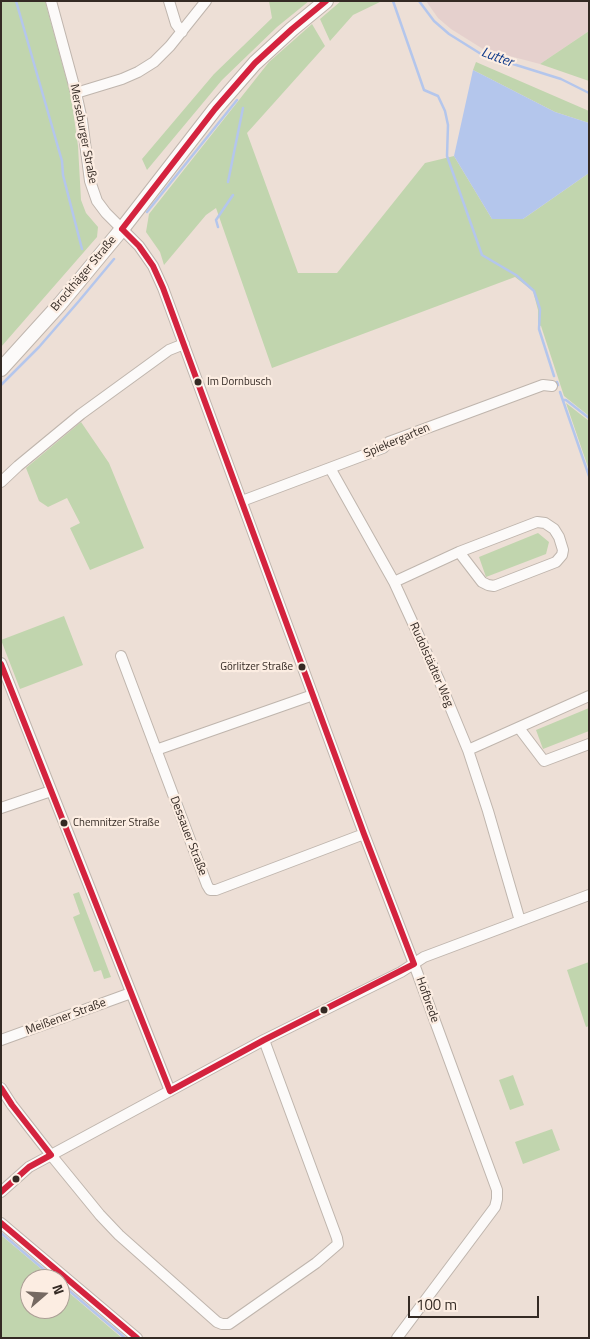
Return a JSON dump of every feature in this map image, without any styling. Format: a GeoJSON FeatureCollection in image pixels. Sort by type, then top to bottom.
{"type":"FeatureCollection","features":[{"type":"Feature","properties":{"kind":"main road","name":"Brockhäger Straße"},"geometry":{"type":"LineString","coordinates":[[1,368],[60,304],[122,229],[215,109],[255,63],[326,1]]}},
{"type":"Feature","properties":{"kind":"street","name":"Merseburger Straße"},"geometry":{"type":"LineString","coordinates":[[51,1],[82,120],[90,181],[97,200],[106,213],[122,229]]}},
{"type":"Feature","properties":{"kind":"street"},"geometry":{"type":"LineString","coordinates":[[169,1],[176,24],[182,32]]}},
{"type":"Feature","properties":{"kind":"street"},"geometry":{"type":"LineString","coordinates":[[76,93],[122,80],[154,62],[182,32],[206,1]]}},
{"type":"Feature","properties":{"kind":"street","name":"Hofbrede"},"geometry":{"type":"LineString","coordinates":[[122,229],[139,246],[154,266],[497,1190],[495,1207],[398,1338]]}},
{"type":"Feature","properties":{"kind":"street"},"geometry":{"type":"LineString","coordinates":[[1,482],[81,414],[169,350],[184,344]]}},
{"type":"Feature","properties":{"kind":"street","name":"Spiekergarten"},"geometry":{"type":"LineString","coordinates":[[242,501],[383,448],[389,442],[515,395],[543,385],[552,386]]}},
{"type":"Feature","properties":{"kind":"street","name":"Rudolstädter Weg"},"geometry":{"type":"LineString","coordinates":[[330,468],[394,582],[439,680],[468,750],[520,921]]}},
{"type":"Feature","properties":{"kind":"street"},"geometry":{"type":"LineString","coordinates":[[394,582],[459,552],[537,522],[545,523],[554,529],[563,550],[562,555],[556,562],[494,586],[482,582],[459,552]]}},
{"type":"Feature","properties":{"kind":"street","name":"Dessauer Straße"},"geometry":{"type":"LineString","coordinates":[[121,656],[210,890],[364,834]]}},
{"type":"Feature","properties":{"kind":"street"},"geometry":{"type":"LineString","coordinates":[[1,663],[6,687],[51,791],[170,1091]]}},
{"type":"Feature","properties":{"kind":"street"},"geometry":{"type":"LineString","coordinates":[[156,750],[313,696]]}},
{"type":"Feature","properties":{"kind":"street"},"geometry":{"type":"LineString","coordinates":[[468,750],[589,696]]}},
{"type":"Feature","properties":{"kind":"street"},"geometry":{"type":"LineString","coordinates":[[519,728],[544,761],[589,744]]}},
{"type":"Feature","properties":{"kind":"street"},"geometry":{"type":"LineString","coordinates":[[1,808],[51,791]]}},
{"type":"Feature","properties":{"kind":"street"},"geometry":{"type":"LineString","coordinates":[[1,1192],[29,1167],[264,1040],[414,964],[424,957],[589,895]]}},
{"type":"Feature","properties":{"kind":"street","name":"Meißener Straße"},"geometry":{"type":"LineString","coordinates":[[1,1040],[131,993]]}},
{"type":"Feature","properties":{"kind":"street"},"geometry":{"type":"LineString","coordinates":[[1,1088],[51,1155],[100,1215],[119,1235],[217,1322],[229,1324],[316,1263],[338,1244],[264,1040]]}},
{"type":"Feature","properties":{"kind":"street"},"geometry":{"type":"LineString","coordinates":[[1,1223],[136,1338]]}},
{"type":"Feature","properties":{"kind":"shaded area"},"geometry":{"type":"Polygon","coordinates":[[[426,1],[589,1],[589,31],[540,64],[483,49],[451,29],[438,18],[426,1]]]}},
{"type":"Feature","properties":{"kind":"green space"},"geometry":{"type":"Polygon","coordinates":[[[1,1],[45,1],[71,96],[78,146],[81,200],[86,213],[98,227],[97,237],[1,347],[1,1]]]}},
{"type":"Feature","properties":{"kind":"green space"},"geometry":{"type":"Polygon","coordinates":[[[269,1],[309,1],[277,27],[222,80],[147,170],[142,159],[214,74],[272,18],[269,1]]]}},
{"type":"Feature","properties":{"kind":"green space"},"geometry":{"type":"Polygon","coordinates":[[[341,1],[382,1],[353,15],[330,41],[320,19],[341,1]]]}},
{"type":"Feature","properties":{"kind":"green space"},"geometry":{"type":"Polygon","coordinates":[[[312,24],[325,46],[247,133],[298,273],[337,273],[425,163],[454,156],[492,219],[523,219],[589,173],[589,416],[564,396],[541,326],[538,325],[538,310],[533,291],[515,277],[272,368],[216,208],[206,215],[164,265],[160,252],[146,232],[149,214],[269,62],[312,24]]]}},
{"type":"Feature","properties":{"kind":"green space"},"geometry":{"type":"Polygon","coordinates":[[[589,31],[589,81],[540,64],[589,31]]]}},
{"type":"Feature","properties":{"kind":"green space"},"geometry":{"type":"Polygon","coordinates":[[[476,62],[589,111],[589,123],[555,112],[473,70],[476,62]]]}},
{"type":"Feature","properties":{"kind":"green space"},"geometry":{"type":"Polygon","coordinates":[[[566,403],[589,421],[589,470],[566,403]]]}},
{"type":"Feature","properties":{"kind":"green space"},"geometry":{"type":"Polygon","coordinates":[[[81,422],[109,463],[144,548],[90,570],[70,528],[80,523],[67,498],[48,507],[39,501],[26,468],[81,422]]]}},
{"type":"Feature","properties":{"kind":"green space"},"geometry":{"type":"Polygon","coordinates":[[[538,533],[549,542],[546,554],[486,577],[479,557],[538,533]]]}},
{"type":"Feature","properties":{"kind":"green space"},"geometry":{"type":"Polygon","coordinates":[[[64,616],[83,665],[20,689],[1,640],[64,616]]]}},
{"type":"Feature","properties":{"kind":"green space"},"geometry":{"type":"Polygon","coordinates":[[[589,708],[589,731],[543,749],[536,730],[589,708]]]}},
{"type":"Feature","properties":{"kind":"green space"},"geometry":{"type":"Polygon","coordinates":[[[79,892],[111,977],[104,979],[101,970],[94,972],[73,917],[80,914],[73,894],[79,892]]]}},
{"type":"Feature","properties":{"kind":"green space"},"geometry":{"type":"Polygon","coordinates":[[[589,962],[589,1026],[586,1027],[567,970],[589,962]]]}},
{"type":"Feature","properties":{"kind":"green space"},"geometry":{"type":"Polygon","coordinates":[[[513,1075],[524,1105],[510,1110],[499,1080],[513,1075]]]}},
{"type":"Feature","properties":{"kind":"green space"},"geometry":{"type":"Polygon","coordinates":[[[552,1129],[560,1150],[523,1164],[515,1142],[552,1129]]]}},
{"type":"Feature","properties":{"kind":"green space"},"geometry":{"type":"Polygon","coordinates":[[[1,1235],[41,1269],[20,1269],[20,1319],[70,1319],[70,1294],[122,1338],[1,1338],[1,1235]]]}},
{"type":"Feature","properties":{"kind":"water"},"geometry":{"type":"Polygon","coordinates":[[[473,70],[555,112],[589,123],[589,173],[523,219],[492,219],[454,156],[473,70]]]}},
{"type":"Feature","properties":{"kind":"waterway"},"geometry":{"type":"LineString","coordinates":[[16,1],[62,161],[63,175],[82,249]]}},
{"type":"Feature","properties":{"kind":"waterway"},"geometry":{"type":"LineString","coordinates":[[393,1],[424,90],[438,96],[445,111],[448,125],[447,156],[482,255],[516,275],[534,291],[540,309],[539,329],[554,376]]}},
{"type":"Feature","properties":{"kind":"waterway","name":"Lutter"},"geometry":{"type":"LineString","coordinates":[[419,1],[434,21],[449,34],[481,54],[561,79],[589,93]]}},
{"type":"Feature","properties":{"kind":"waterway"},"geometry":{"type":"LineString","coordinates":[[147,212],[237,100]]}},
{"type":"Feature","properties":{"kind":"waterway"},"geometry":{"type":"LineString","coordinates":[[228,182],[243,108]]}},
{"type":"Feature","properties":{"kind":"waterway"},"geometry":{"type":"LineString","coordinates":[[218,227],[216,220],[233,195]]}},
{"type":"Feature","properties":{"kind":"waterway"},"geometry":{"type":"LineString","coordinates":[[1,385],[39,347],[114,259]]}},
{"type":"Feature","properties":{"kind":"waterway"},"geometry":{"type":"LineString","coordinates":[[560,392],[589,476]]}},
{"type":"Feature","properties":{"kind":"waterway"},"geometry":{"type":"LineString","coordinates":[[563,400],[566,400],[589,418]]}},
{"type":"Feature","properties":{"kind":"waterway"},"geometry":{"type":"LineString","coordinates":[[1,1233],[43,1269]]}},
{"type":"Feature","properties":{"kind":"waterway"},"geometry":{"type":"LineString","coordinates":[[70,1291],[125,1338]]}},
{"type":"Feature","properties":{"kind":"transit line"},"geometry":{"type":"LineString","coordinates":[[122,229],[215,109],[255,63],[326,1]]}},
{"type":"Feature","properties":{"kind":"transit line"},"geometry":{"type":"LineString","coordinates":[[122,229],[139,246],[153,266],[163,288],[364,834],[414,964]]}},
{"type":"Feature","properties":{"kind":"transit line"},"geometry":{"type":"LineString","coordinates":[[1,664],[170,1091]]}},
{"type":"Feature","properties":{"kind":"transit line"},"geometry":{"type":"LineString","coordinates":[[170,1091],[264,1040],[414,964]]}},
{"type":"Feature","properties":{"kind":"transit line"},"geometry":{"type":"LineString","coordinates":[[1,1088],[51,1155]]}},
{"type":"Feature","properties":{"kind":"transit line"},"geometry":{"type":"LineString","coordinates":[[1,1192],[29,1167],[51,1155]]}},
{"type":"Feature","properties":{"kind":"transit line"},"geometry":{"type":"LineString","coordinates":[[1,1223],[137,1338]]}},
{"type":"Feature","properties":{"kind":"place","name":"Im Dornbusch"},"geometry":{"type":"Point","coordinates":[198,382]}},
{"type":"Feature","properties":{"kind":"place","name":"Görlitzer Straße"},"geometry":{"type":"Point","coordinates":[302,667]}},
{"type":"Feature","properties":{"kind":"place","name":"Chemnitzer Straße"},"geometry":{"type":"Point","coordinates":[64,823]}}]}
